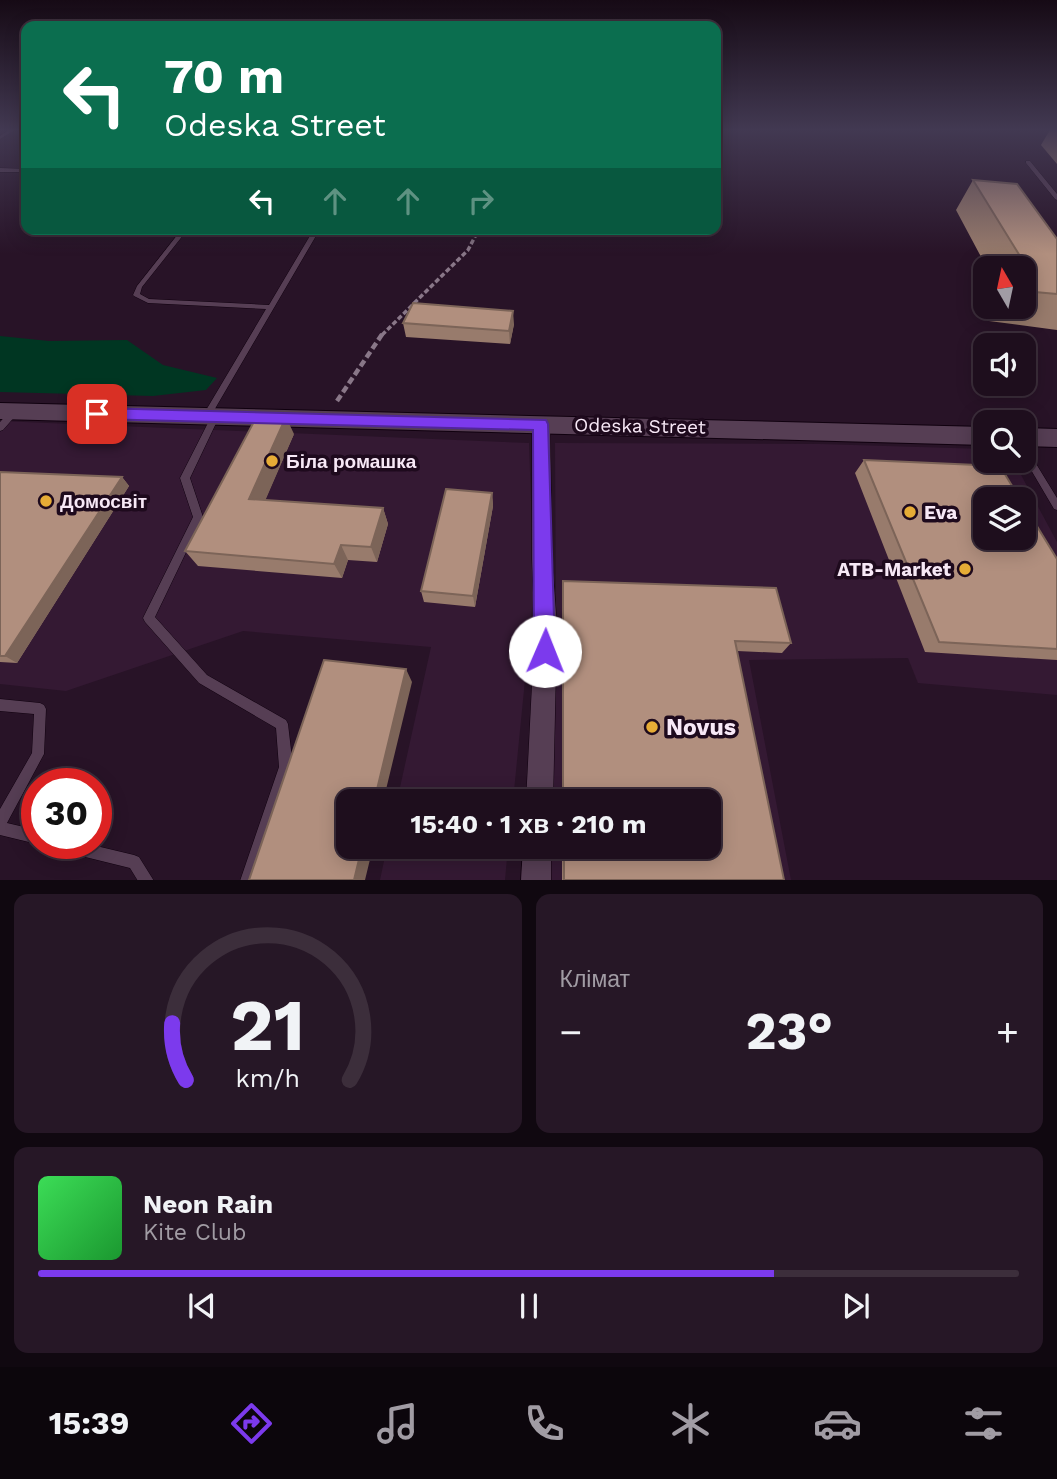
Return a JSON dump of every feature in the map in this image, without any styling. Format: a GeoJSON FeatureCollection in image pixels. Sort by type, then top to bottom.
{"type":"FeatureCollection","features":[{"type":"Feature","properties":{"kind":"street","name":"Odeska Street"},"geometry":{"type":"LineString","coordinates":[[5,417],[211,417],[973,436]]}},
{"type":"Feature","properties":{"kind":"street"},"geometry":{"type":"LineString","coordinates":[[540,789],[546,626],[542,559],[541,424]]}},
{"type":"Feature","properties":{"kind":"street"},"geometry":{"type":"LineString","coordinates":[[1036,437],[1057,438]]}},
{"type":"Feature","properties":{"kind":"street"},"geometry":{"type":"LineString","coordinates":[[536,880],[537,859]]}},
{"type":"Feature","properties":{"kind":"lane"},"geometry":{"type":"LineString","coordinates":[[1035,171],[1057,198]]}},
{"type":"Feature","properties":{"kind":"lane"},"geometry":{"type":"LineString","coordinates":[[181,235],[139,286],[136,295],[148,301],[271,307]]}},
{"type":"Feature","properties":{"kind":"lane"},"geometry":{"type":"LineString","coordinates":[[247,880],[286,767],[282,724],[203,679],[149,618],[198,517],[185,478],[211,417],[313,235]]}},
{"type":"Feature","properties":{"kind":"lane"},"geometry":{"type":"LineString","coordinates":[[1036,471],[1057,506]]}},
{"type":"Feature","properties":{"kind":"lane"},"geometry":{"type":"LineString","coordinates":[[0,705],[40,709],[38,754],[0,822]]}},
{"type":"Feature","properties":{"kind":"lane"},"geometry":{"type":"LineString","coordinates":[[0,828],[21,833]]}},
{"type":"Feature","properties":{"kind":"lane"},"geometry":{"type":"LineString","coordinates":[[112,857],[134,862],[146,880]]}},
{"type":"Feature","properties":{"kind":"path"},"geometry":{"type":"LineString","coordinates":[[325,420],[384,332],[468,250],[477,235]]}},
{"type":"Feature","properties":{"kind":"shaded area"},"geometry":{"type":"Polygon","coordinates":[[[0,421],[529,443],[534,589],[514,789],[400,789],[431,647],[243,631],[66,691],[0,684],[0,421]]]}},
{"type":"Feature","properties":{"kind":"shaded area"},"geometry":{"type":"Polygon","coordinates":[[[555,443],[820,444],[973,449],[973,473],[1020,473],[1027,487],[973,487],[973,550],[1036,550],[1036,503],[1057,542],[1057,695],[918,683],[908,658],[749,660],[791,880],[548,880],[549,859],[721,859],[721,789],[551,789],[556,619],[555,443]]]}},
{"type":"Feature","properties":{"kind":"shaded area"},"geometry":{"type":"Polygon","coordinates":[[[384,859],[507,859],[505,880],[380,880],[384,859]]]}},
{"type":"Feature","properties":{"kind":"green space"},"geometry":{"type":"Polygon","coordinates":[[[0,336],[49,341],[127,340],[163,365],[217,378],[206,390],[153,396],[0,392],[0,336]]]}},
{"type":"Feature","properties":{"kind":"building"},"geometry":{"type":"Polygon","coordinates":[[[973,180],[1017,184],[1057,239],[1057,294],[1036,292],[1036,256],[1020,256],[973,180]]]}},
{"type":"Feature","properties":{"kind":"building"},"geometry":{"type":"Polygon","coordinates":[[[413,303],[513,311],[509,331],[403,323],[413,303]]]}},
{"type":"Feature","properties":{"kind":"building"},"geometry":{"type":"Polygon","coordinates":[[[257,416],[286,417],[249,499],[383,508],[371,547],[341,545],[334,564],[185,551],[257,416]]]}},
{"type":"Feature","properties":{"kind":"building","name":"ATB-Market"},"geometry":{"type":"Polygon","coordinates":[[[864,460],[973,465],[973,473],[1004,473],[1013,487],[973,487],[973,550],[1036,550],[1036,525],[1057,559],[1057,649],[939,642],[864,460]]]}},
{"type":"Feature","properties":{"kind":"building"},"geometry":{"type":"Polygon","coordinates":[[[0,472],[122,477],[5,656],[0,656],[0,472]]]}},
{"type":"Feature","properties":{"kind":"building"},"geometry":{"type":"Polygon","coordinates":[[[446,489],[492,493],[473,596],[421,591],[446,489]]]}},
{"type":"Feature","properties":{"kind":"building","name":"Novus"},"geometry":{"type":"Polygon","coordinates":[[[563,581],[776,588],[791,643],[735,641],[784,880],[564,880],[564,859],[721,859],[721,789],[563,789],[563,581]]]}},
{"type":"Feature","properties":{"kind":"building"},"geometry":{"type":"Polygon","coordinates":[[[324,660],[406,669],[377,789],[336,789],[336,859],[359,859],[354,880],[249,880],[324,660]]]}},
{"type":"Feature","properties":{"kind":"place","name":"Біла ромашка"},"geometry":{"type":"Point","coordinates":[272,461]}},
{"type":"Feature","properties":{"kind":"place","name":"Домосвіт"},"geometry":{"type":"Point","coordinates":[46,501]}},
{"type":"Feature","properties":{"kind":"place","name":"Eva"},"geometry":{"type":"Point","coordinates":[910,512]}},
{"type":"Feature","properties":{"kind":"place","name":"ATB-Market"},"geometry":{"type":"Point","coordinates":[965,569]}},
{"type":"Feature","properties":{"kind":"place","name":"Novus"},"geometry":{"type":"Point","coordinates":[652,727]}},
{"type":"Feature","properties":{"kind":"route"},"geometry":{"type":"LineString","coordinates":[[97,414],[541,424],[545,651]]}}]}
